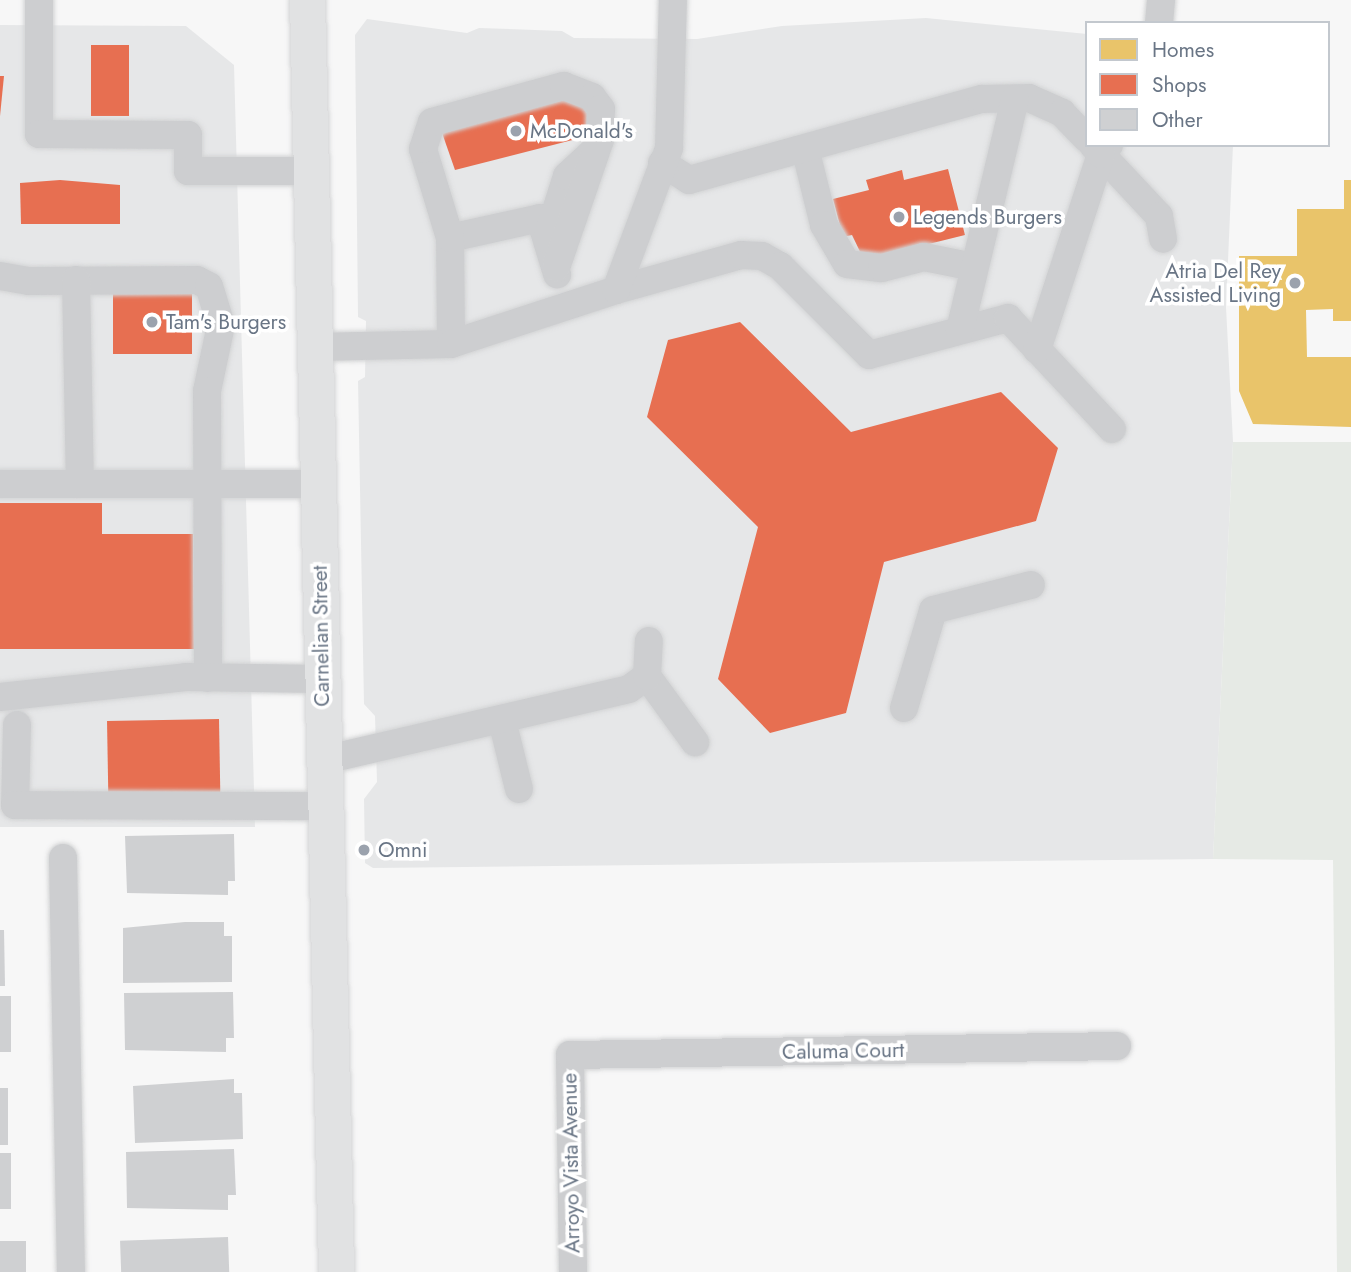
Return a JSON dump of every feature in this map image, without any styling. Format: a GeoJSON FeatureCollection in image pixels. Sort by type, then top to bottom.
{"type":"FeatureCollection","features":[{"type":"Feature","properties":{"kind":"main road","name":"Carnelian Street"},"geometry":{"type":"LineString","coordinates":[[307,0],[336,1272]]}},
{"type":"Feature","properties":{"kind":"street"},"geometry":{"type":"LineString","coordinates":[[39,0],[39,134],[188,135],[188,171],[311,171]]}},
{"type":"Feature","properties":{"kind":"street"},"geometry":{"type":"LineString","coordinates":[[616,290],[668,148],[673,0]]}},
{"type":"Feature","properties":{"kind":"street"},"geometry":{"type":"LineString","coordinates":[[1159,21],[1161,0]]}},
{"type":"Feature","properties":{"kind":"street"},"geometry":{"type":"LineString","coordinates":[[451,344],[450,238],[423,149],[432,122],[579,87],[601,110],[598,148],[556,268]]}},
{"type":"Feature","properties":{"kind":"street"},"geometry":{"type":"LineString","coordinates":[[662,163],[689,180],[982,99],[1029,98],[1062,113],[1085,135]]}},
{"type":"Feature","properties":{"kind":"street"},"geometry":{"type":"LineString","coordinates":[[960,330],[1015,99]]}},
{"type":"Feature","properties":{"kind":"street"},"geometry":{"type":"LineString","coordinates":[[1037,350],[1097,147]]}},
{"type":"Feature","properties":{"kind":"street"},"geometry":{"type":"LineString","coordinates":[[1098,147],[1152,205],[1163,239]]}},
{"type":"Feature","properties":{"kind":"street"},"geometry":{"type":"LineString","coordinates":[[547,239],[567,176],[598,148]]}},
{"type":"Feature","properties":{"kind":"street"},"geometry":{"type":"LineString","coordinates":[[805,148],[824,225],[847,264],[883,268],[925,257],[974,267]]}},
{"type":"Feature","properties":{"kind":"street"},"geometry":{"type":"LineString","coordinates":[[450,238],[540,218],[556,268],[564,306]]}},
{"type":"Feature","properties":{"kind":"street"},"geometry":{"type":"LineString","coordinates":[[315,347],[451,344],[616,290],[741,255],[762,256],[780,266],[869,355],[1008,318],[1112,429]]}},
{"type":"Feature","properties":{"kind":"street"},"geometry":{"type":"LineString","coordinates":[[0,276],[76,281],[197,279],[209,286],[221,325],[207,391],[210,484],[208,678]]}},
{"type":"Feature","properties":{"kind":"street"},"geometry":{"type":"LineString","coordinates":[[76,281],[80,484]]}},
{"type":"Feature","properties":{"kind":"street"},"geometry":{"type":"LineString","coordinates":[[0,484],[318,484]]}},
{"type":"Feature","properties":{"kind":"street"},"geometry":{"type":"LineString","coordinates":[[904,708],[933,610],[1031,585]]}},
{"type":"Feature","properties":{"kind":"street"},"geometry":{"type":"LineString","coordinates":[[649,640],[647,676],[695,741]]}},
{"type":"Feature","properties":{"kind":"street"},"geometry":{"type":"LineString","coordinates":[[324,760],[629,689],[647,676]]}},
{"type":"Feature","properties":{"kind":"street"},"geometry":{"type":"LineString","coordinates":[[0,697],[208,678],[322,679]]}},
{"type":"Feature","properties":{"kind":"street"},"geometry":{"type":"LineString","coordinates":[[502,720],[519,789]]}},
{"type":"Feature","properties":{"kind":"street"},"geometry":{"type":"LineString","coordinates":[[17,725],[15,805],[325,806]]}},
{"type":"Feature","properties":{"kind":"street"},"geometry":{"type":"LineString","coordinates":[[63,858],[71,1272]]}},
{"type":"Feature","properties":{"kind":"street","name":"Caluma Court"},"geometry":{"type":"LineString","coordinates":[[569,1055],[1116,1046]]}},
{"type":"Feature","properties":{"kind":"street","name":"Arroyo Vista Avenue"},"geometry":{"type":"LineString","coordinates":[[569,1055],[573,1272]]}},
{"type":"Feature","properties":{"kind":"shaded area"},"geometry":{"type":"Polygon","coordinates":[[[926,18],[1085,34],[1085,147],[1233,147],[1226,307],[1233,442],[1213,859],[373,868],[365,863],[364,799],[377,782],[375,716],[364,704],[358,381],[365,377],[366,321],[358,317],[355,35],[367,19],[467,33],[479,28],[562,31],[574,38],[697,39],[782,26],[926,18]]]}},
{"type":"Feature","properties":{"kind":"shaded area"},"geometry":{"type":"Polygon","coordinates":[[[0,25],[186,26],[234,65],[255,827],[0,827],[0,25]]]}},
{"type":"Feature","properties":{"kind":"shaded area"},"geometry":{"type":"Polygon","coordinates":[[[1233,442],[1351,442],[1351,1272],[1337,1272],[1333,860],[1213,859],[1233,442]]]}},
{"type":"Feature","properties":{"kind":"building: Homes","name":"Atria Del Rey Assisted Living"},"geometry":{"type":"Polygon","coordinates":[[[1344,180],[1351,180],[1351,321],[1333,321],[1333,309],[1306,310],[1307,357],[1351,357],[1351,427],[1253,424],[1239,391],[1239,256],[1297,256],[1297,209],[1344,209],[1344,180]]]}},
{"type":"Feature","properties":{"kind":"building: Shops"},"geometry":{"type":"Polygon","coordinates":[[[91,45],[129,45],[129,116],[91,116],[91,45]]]}},
{"type":"Feature","properties":{"kind":"building: Shops"},"geometry":{"type":"Polygon","coordinates":[[[0,76],[4,76],[0,116],[0,76]]]}},
{"type":"Feature","properties":{"kind":"building: Shops","name":"McDonald's"},"geometry":{"type":"Polygon","coordinates":[[[566,96],[595,105],[592,135],[455,170],[440,127],[566,96]]]}},
{"type":"Feature","properties":{"kind":"building: Shops","name":"Legends Burgers"},"geometry":{"type":"Polygon","coordinates":[[[948,169],[965,235],[864,260],[852,235],[843,237],[833,199],[869,190],[866,180],[902,170],[904,180],[948,169]]]}},
{"type":"Feature","properties":{"kind":"building: Shops"},"geometry":{"type":"Polygon","coordinates":[[[60,180],[120,185],[120,224],[21,224],[20,183],[60,180]]]}},
{"type":"Feature","properties":{"kind":"building: Shops","name":"Tam's Burgers"},"geometry":{"type":"Polygon","coordinates":[[[113,290],[192,290],[192,354],[113,354],[113,290]]]}},
{"type":"Feature","properties":{"kind":"building: Shops"},"geometry":{"type":"Polygon","coordinates":[[[740,322],[851,432],[1001,392],[1058,448],[1036,521],[884,562],[846,713],[770,733],[718,679],[758,527],[647,417],[668,340],[740,322]]]}},
{"type":"Feature","properties":{"kind":"building: Shops"},"geometry":{"type":"Polygon","coordinates":[[[0,503],[102,503],[102,534],[193,534],[194,649],[0,649],[0,503]]]}},
{"type":"Feature","properties":{"kind":"building: Shops"},"geometry":{"type":"Polygon","coordinates":[[[219,719],[220,797],[108,799],[107,721],[219,719]]]}},
{"type":"Feature","properties":{"kind":"building: Other"},"geometry":{"type":"Polygon","coordinates":[[[234,834],[235,881],[228,881],[228,895],[127,893],[125,836],[234,834]]]}},
{"type":"Feature","properties":{"kind":"building: Other"},"geometry":{"type":"Polygon","coordinates":[[[185,922],[224,922],[224,936],[232,936],[232,982],[123,983],[123,928],[185,922]]]}},
{"type":"Feature","properties":{"kind":"building: Other"},"geometry":{"type":"Polygon","coordinates":[[[0,930],[4,930],[5,986],[0,986],[0,930]]]}},
{"type":"Feature","properties":{"kind":"building: Other"},"geometry":{"type":"Polygon","coordinates":[[[233,992],[234,1038],[226,1038],[226,1052],[125,1050],[124,993],[233,992]]]}},
{"type":"Feature","properties":{"kind":"building: Other"},"geometry":{"type":"Polygon","coordinates":[[[0,996],[11,996],[11,1052],[0,1052],[0,996]]]}},
{"type":"Feature","properties":{"kind":"building: Other"},"geometry":{"type":"Polygon","coordinates":[[[234,1079],[234,1093],[242,1093],[243,1139],[135,1143],[133,1086],[234,1079]]]}},
{"type":"Feature","properties":{"kind":"building: Other"},"geometry":{"type":"Polygon","coordinates":[[[0,1088],[8,1088],[8,1145],[0,1145],[0,1088]]]}},
{"type":"Feature","properties":{"kind":"building: Other"},"geometry":{"type":"Polygon","coordinates":[[[234,1149],[236,1195],[228,1195],[228,1210],[127,1208],[126,1152],[234,1149]]]}},
{"type":"Feature","properties":{"kind":"building: Other"},"geometry":{"type":"Polygon","coordinates":[[[0,1153],[11,1153],[11,1209],[0,1209],[0,1153]]]}},
{"type":"Feature","properties":{"kind":"building: Other"},"geometry":{"type":"Polygon","coordinates":[[[228,1237],[229,1272],[121,1272],[120,1241],[228,1237]]]}},
{"type":"Feature","properties":{"kind":"building: Other"},"geometry":{"type":"Polygon","coordinates":[[[0,1241],[26,1241],[26,1272],[0,1272],[0,1241]]]}},
{"type":"Feature","properties":{"kind":"place","name":"McDonald's"},"geometry":{"type":"Point","coordinates":[516,131]}},
{"type":"Feature","properties":{"kind":"place","name":"Legends Burgers"},"geometry":{"type":"Point","coordinates":[899,217]}},
{"type":"Feature","properties":{"kind":"place","name":"Atria Del Rey Assisted Living"},"geometry":{"type":"Point","coordinates":[1295,283]}},
{"type":"Feature","properties":{"kind":"place","name":"Tam's Burgers"},"geometry":{"type":"Point","coordinates":[152,322]}},
{"type":"Feature","properties":{"kind":"place","name":"Omni"},"geometry":{"type":"Point","coordinates":[364,850]}}]}
